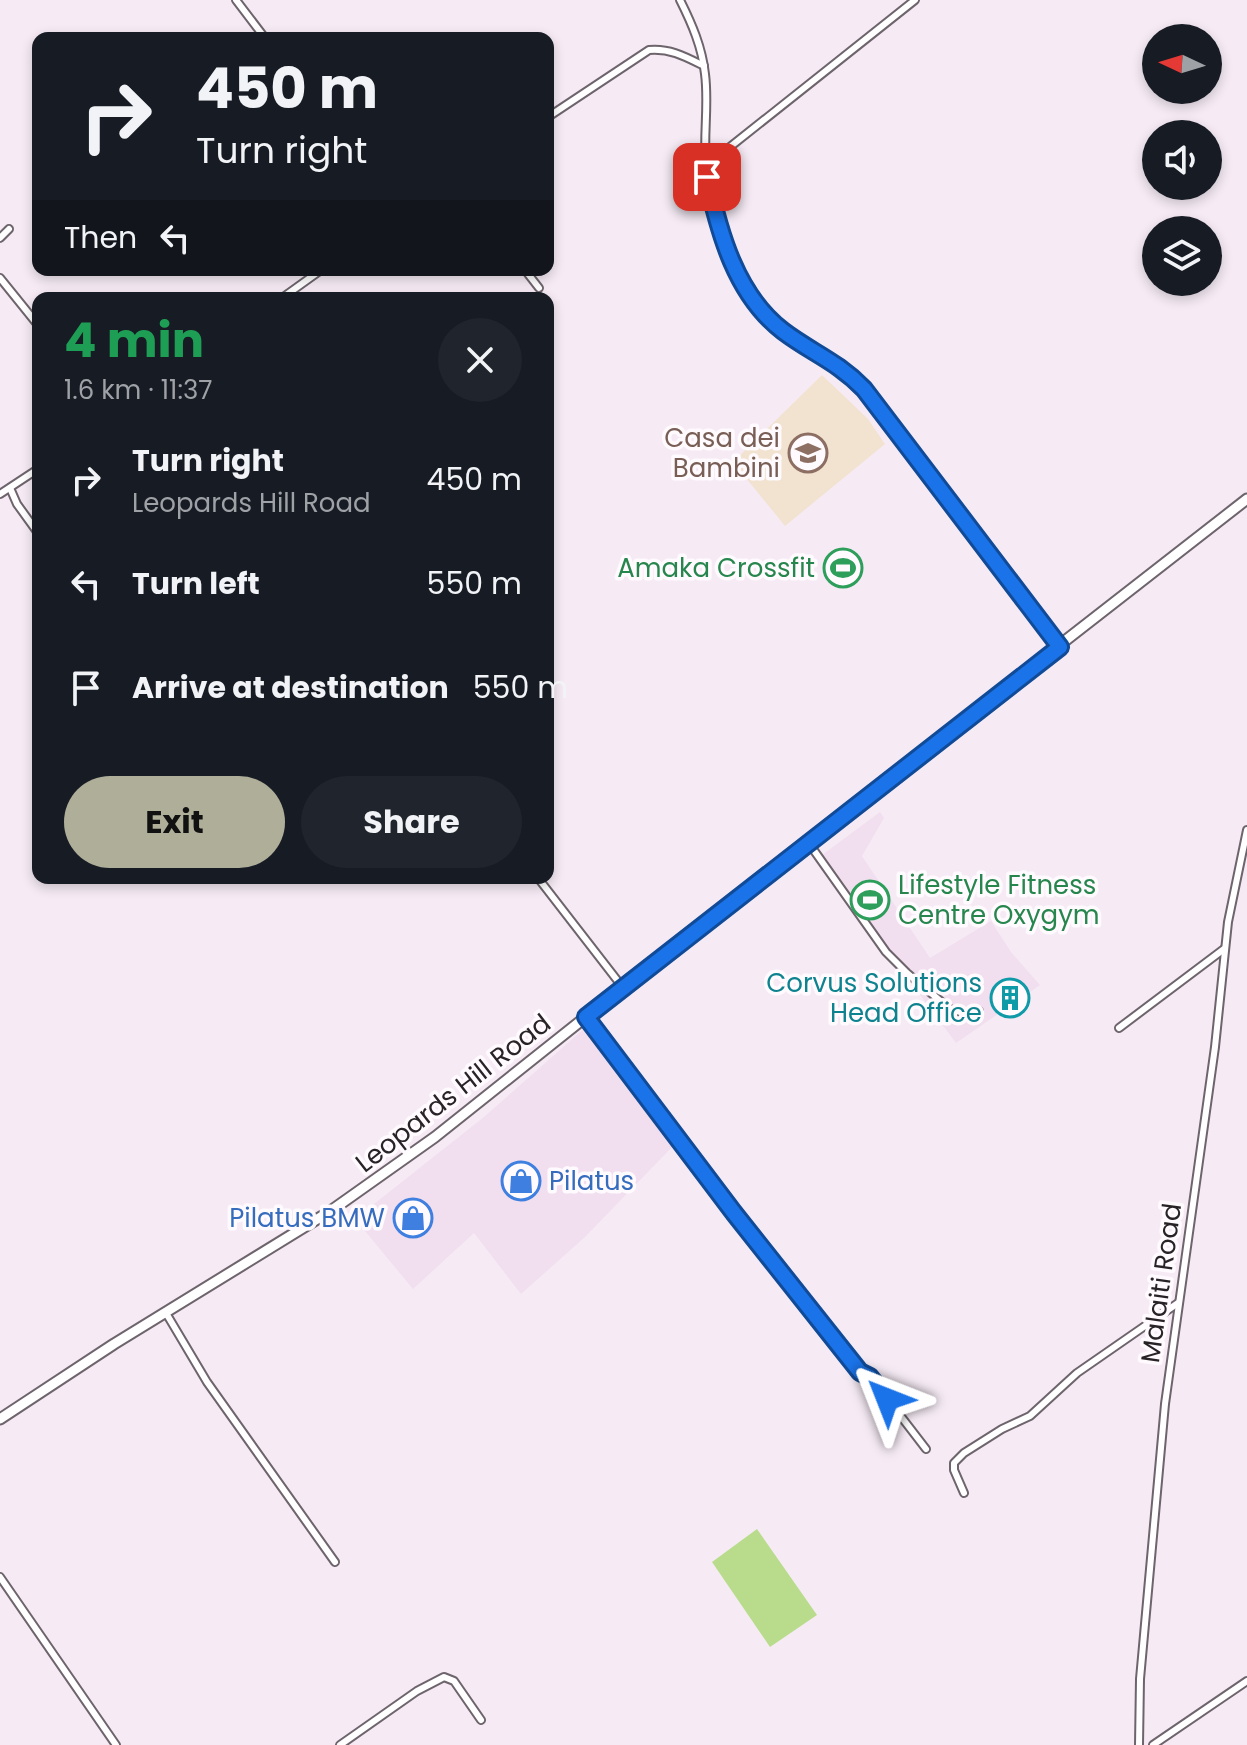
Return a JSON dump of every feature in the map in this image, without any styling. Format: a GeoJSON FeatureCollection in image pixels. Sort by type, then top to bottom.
{"type":"FeatureCollection","features":[{"type":"Feature","properties":{"kind":"main road","name":"Leopards Hill Road"},"geometry":{"type":"LineString","coordinates":[[0,1419],[289,1238],[435,1137],[1247,499]]}},
{"type":"Feature","properties":{"kind":"street"},"geometry":{"type":"LineString","coordinates":[[236,0],[260,32]]}},
{"type":"Feature","properties":{"kind":"street"},"geometry":{"type":"LineString","coordinates":[[680,0],[697,36],[704,66],[709,186],[729,254],[743,285],[759,309],[794,339],[841,367],[864,389],[1060,647]]}},
{"type":"Feature","properties":{"kind":"street"},"geometry":{"type":"LineString","coordinates":[[706,166],[915,0]]}},
{"type":"Feature","properties":{"kind":"street"},"geometry":{"type":"LineString","coordinates":[[554,113],[649,50],[681,54],[704,66]]}},
{"type":"Feature","properties":{"kind":"street"},"geometry":{"type":"LineString","coordinates":[[0,238],[9,229]]}},
{"type":"Feature","properties":{"kind":"street"},"geometry":{"type":"LineString","coordinates":[[290,292],[313,276]]}},
{"type":"Feature","properties":{"kind":"street"},"geometry":{"type":"LineString","coordinates":[[530,276],[539,288]]}},
{"type":"Feature","properties":{"kind":"street"},"geometry":{"type":"LineString","coordinates":[[0,278],[32,318]]}},
{"type":"Feature","properties":{"kind":"street"},"geometry":{"type":"LineString","coordinates":[[0,494],[32,473]]}},
{"type":"Feature","properties":{"kind":"street"},"geometry":{"type":"LineString","coordinates":[[10,488],[32,525]]}},
{"type":"Feature","properties":{"kind":"street","name":"Malaiti Road"},"geometry":{"type":"LineString","coordinates":[[1139,1745],[1142,1664],[1165,1404],[1215,1047],[1224,949],[1247,830]]}},
{"type":"Feature","properties":{"kind":"street"},"geometry":{"type":"LineString","coordinates":[[808,842],[886,952],[907,973],[950,1009],[963,1013],[979,1011]]}},
{"type":"Feature","properties":{"kind":"street"},"geometry":{"type":"LineString","coordinates":[[543,884],[624,989]]}},
{"type":"Feature","properties":{"kind":"street"},"geometry":{"type":"LineString","coordinates":[[1119,1028],[1224,949]]}},
{"type":"Feature","properties":{"kind":"street"},"geometry":{"type":"LineString","coordinates":[[586,1017],[734,1213],[860,1372],[876,1384],[926,1449]]}},
{"type":"Feature","properties":{"kind":"street"},"geometry":{"type":"LineString","coordinates":[[964,1493],[954,1463],[964,1453],[1030,1416],[1077,1373],[1178,1303]]}},
{"type":"Feature","properties":{"kind":"street"},"geometry":{"type":"LineString","coordinates":[[166,1313],[207,1382],[335,1562]]}},
{"type":"Feature","properties":{"kind":"street"},"geometry":{"type":"LineString","coordinates":[[0,1577],[116,1745]]}},
{"type":"Feature","properties":{"kind":"street"},"geometry":{"type":"LineString","coordinates":[[340,1745],[417,1691],[444,1677],[454,1681],[481,1720]]}},
{"type":"Feature","properties":{"kind":"street"},"geometry":{"type":"LineString","coordinates":[[1153,1745],[1247,1681]]}},
{"type":"Feature","properties":{"kind":"shaded area","name":"Casa dei Bambini"},"geometry":{"type":"Polygon","coordinates":[[[822,375],[868,419],[885,444],[785,526],[733,462],[822,375]]]}},
{"type":"Feature","properties":{"kind":"shaded area"},"geometry":{"type":"Polygon","coordinates":[[[880,812],[884,818],[862,856],[930,958],[991,921],[1011,952],[1040,985],[956,1043],[818,858],[880,812]]]}},
{"type":"Feature","properties":{"kind":"shaded area","name":"Pilatus"},"geometry":{"type":"Polygon","coordinates":[[[586,1027],[676,1143],[585,1237],[521,1294],[474,1233],[413,1289],[355,1219],[484,1117],[586,1027]]]}},
{"type":"Feature","properties":{"kind":"green space"},"geometry":{"type":"Polygon","coordinates":[[[757,1529],[817,1615],[770,1647],[712,1562],[757,1529]]]}},
{"type":"Feature","properties":{"kind":"place","name":"Casa dei Bambini"},"geometry":{"type":"Point","coordinates":[808,453]}},
{"type":"Feature","properties":{"kind":"place","name":"Amaka Crossfit"},"geometry":{"type":"Point","coordinates":[843,568]}},
{"type":"Feature","properties":{"kind":"place","name":"Lifestyle Fitness Centre Oxygym"},"geometry":{"type":"Point","coordinates":[870,900]}},
{"type":"Feature","properties":{"kind":"place","name":"Corvus Solutions Head Office"},"geometry":{"type":"Point","coordinates":[1010,998]}},
{"type":"Feature","properties":{"kind":"place","name":"Pilatus"},"geometry":{"type":"Point","coordinates":[521,1181]}},
{"type":"Feature","properties":{"kind":"place","name":"Pilatus BMW"},"geometry":{"type":"Point","coordinates":[413,1218]}},
{"type":"Feature","properties":{"kind":"route"},"geometry":{"type":"LineString","coordinates":[[707,177],[729,254],[743,285],[759,309],[794,339],[841,367],[864,389],[1060,647],[586,1017],[734,1213],[860,1372],[870,1377],[887,1399]]}}]}
